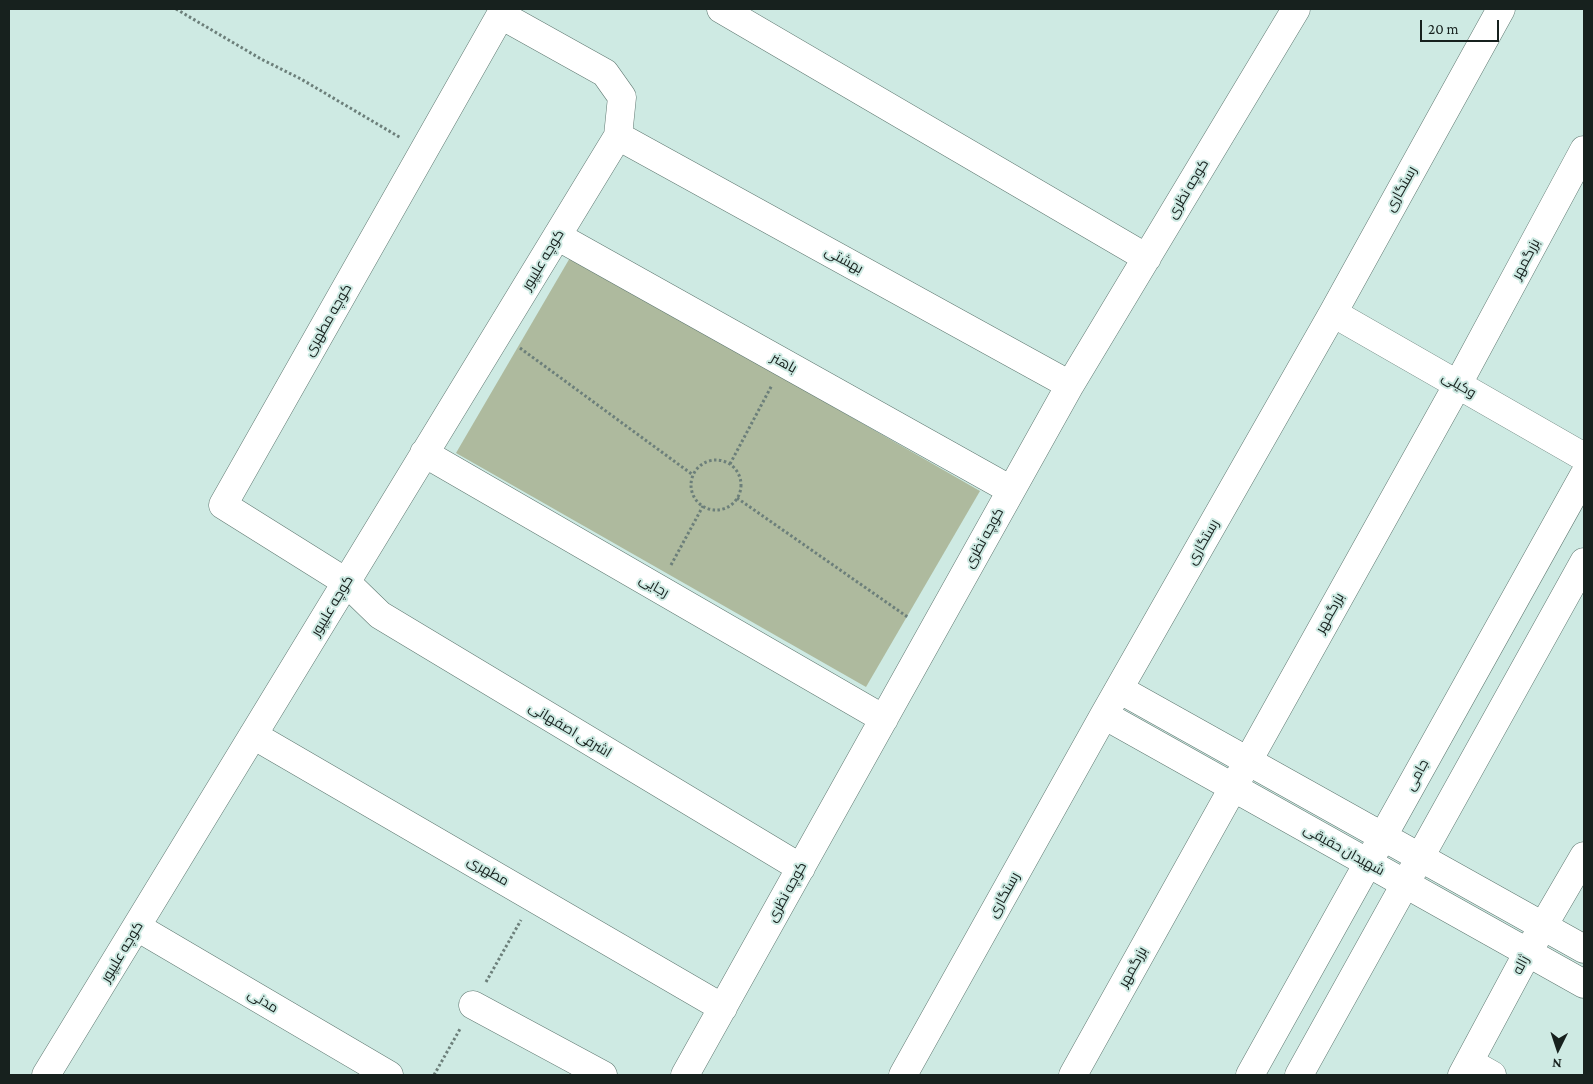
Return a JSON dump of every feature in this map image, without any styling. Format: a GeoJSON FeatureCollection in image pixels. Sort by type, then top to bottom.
{"type":"FeatureCollection","features":[{"type":"Feature","properties":{"kind":"street"},"geometry":{"type":"LineString","coordinates":[[721,9],[1147,258]]}},
{"type":"Feature","properties":{"kind":"street","name":"کوچه نظری"},"geometry":{"type":"LineString","coordinates":[[686,1075],[1070,385],[1296,9]]}},
{"type":"Feature","properties":{"kind":"street","name":"رستگاری"},"geometry":{"type":"LineString","coordinates":[[903,1075],[1104,715],[1333,313],[1501,9]]}},
{"type":"Feature","properties":{"kind":"street"},"geometry":{"type":"LineString","coordinates":[[502,12],[605,74],[622,97],[618,136]]}},
{"type":"Feature","properties":{"kind":"street","name":"کوچه مطهری"},"geometry":{"type":"LineString","coordinates":[[346,582],[223,505],[502,12]]}},
{"type":"Feature","properties":{"kind":"street","name":"کوچه علیپور"},"geometry":{"type":"LineString","coordinates":[[55,1072],[137,927],[618,136]]}},
{"type":"Feature","properties":{"kind":"street","name":"بهشتی"},"geometry":{"type":"LineString","coordinates":[[618,136],[1070,385]]}},
{"type":"Feature","properties":{"kind":"street","name":"بزرگمهر"},"geometry":{"type":"LineString","coordinates":[[1073,1075],[1458,384],[1584,150]]}},
{"type":"Feature","properties":{"kind":"street","name":"باهنر"},"geometry":{"type":"LineString","coordinates":[[557,236],[1011,490]]}},
{"type":"Feature","properties":{"kind":"street","name":"وکیلی"},"geometry":{"type":"LineString","coordinates":[[1333,313],[1584,456]]}},
{"type":"Feature","properties":{"kind":"street","name":"رجایی"},"geometry":{"type":"LineString","coordinates":[[424,453],[884,719]]}},
{"type":"Feature","properties":{"kind":"street","name":"جامی"},"geometry":{"type":"LineString","coordinates":[[1250,1075],[1584,476]]}},
{"type":"Feature","properties":{"kind":"street"},"geometry":{"type":"LineString","coordinates":[[1299,1075],[1584,562]]}},
{"type":"Feature","properties":{"kind":"street","name":"اشرفی اصفهانی"},"geometry":{"type":"LineString","coordinates":[[346,582],[380,615],[801,868]]}},
{"type":"Feature","properties":{"kind":"street"},"geometry":{"type":"LineString","coordinates":[[1119,689],[1584,949]]}},
{"type":"Feature","properties":{"kind":"street","name":"شهیدان حقیقی"},"geometry":{"type":"LineString","coordinates":[[1104,715],[1584,984]]}},
{"type":"Feature","properties":{"kind":"street","name":"مطهری"},"geometry":{"type":"LineString","coordinates":[[253,736],[723,1008]]}},
{"type":"Feature","properties":{"kind":"street","name":"ژاله"},"geometry":{"type":"LineString","coordinates":[[1466,1068],[1528,952],[1584,856]]}},
{"type":"Feature","properties":{"kind":"street","name":"مدنی"},"geometry":{"type":"LineString","coordinates":[[137,927],[389,1075]]}},
{"type":"Feature","properties":{"kind":"street"},"geometry":{"type":"LineString","coordinates":[[473,1005],[603,1075]]}},
{"type":"Feature","properties":{"kind":"street"},"geometry":{"type":"LineString","coordinates":[[1466,1068],[1492,1075]]}},
{"type":"Feature","properties":{"kind":"path"},"geometry":{"type":"LineString","coordinates":[[176,9],[424,151]]}},
{"type":"Feature","properties":{"kind":"path"},"geometry":{"type":"LineString","coordinates":[[499,332],[693,475]]}},
{"type":"Feature","properties":{"kind":"path"},"geometry":{"type":"LineString","coordinates":[[730,464],[784,363]]}},
{"type":"Feature","properties":{"kind":"path"},"geometry":{"type":"LineString","coordinates":[[716,460],[730,464],[739,475],[741,489],[736,502],[723,510],[709,510],[697,502],[691,489],[693,475],[702,464],[716,460]]}},
{"type":"Feature","properties":{"kind":"path"},"geometry":{"type":"LineString","coordinates":[[737,498],[931,634]]}},
{"type":"Feature","properties":{"kind":"path"},"geometry":{"type":"LineString","coordinates":[[658,588],[703,506]]}},
{"type":"Feature","properties":{"kind":"green space"},"geometry":{"type":"Polygon","coordinates":[[[571,256],[980,491],[866,687],[456,453],[571,256]]]}}]}
